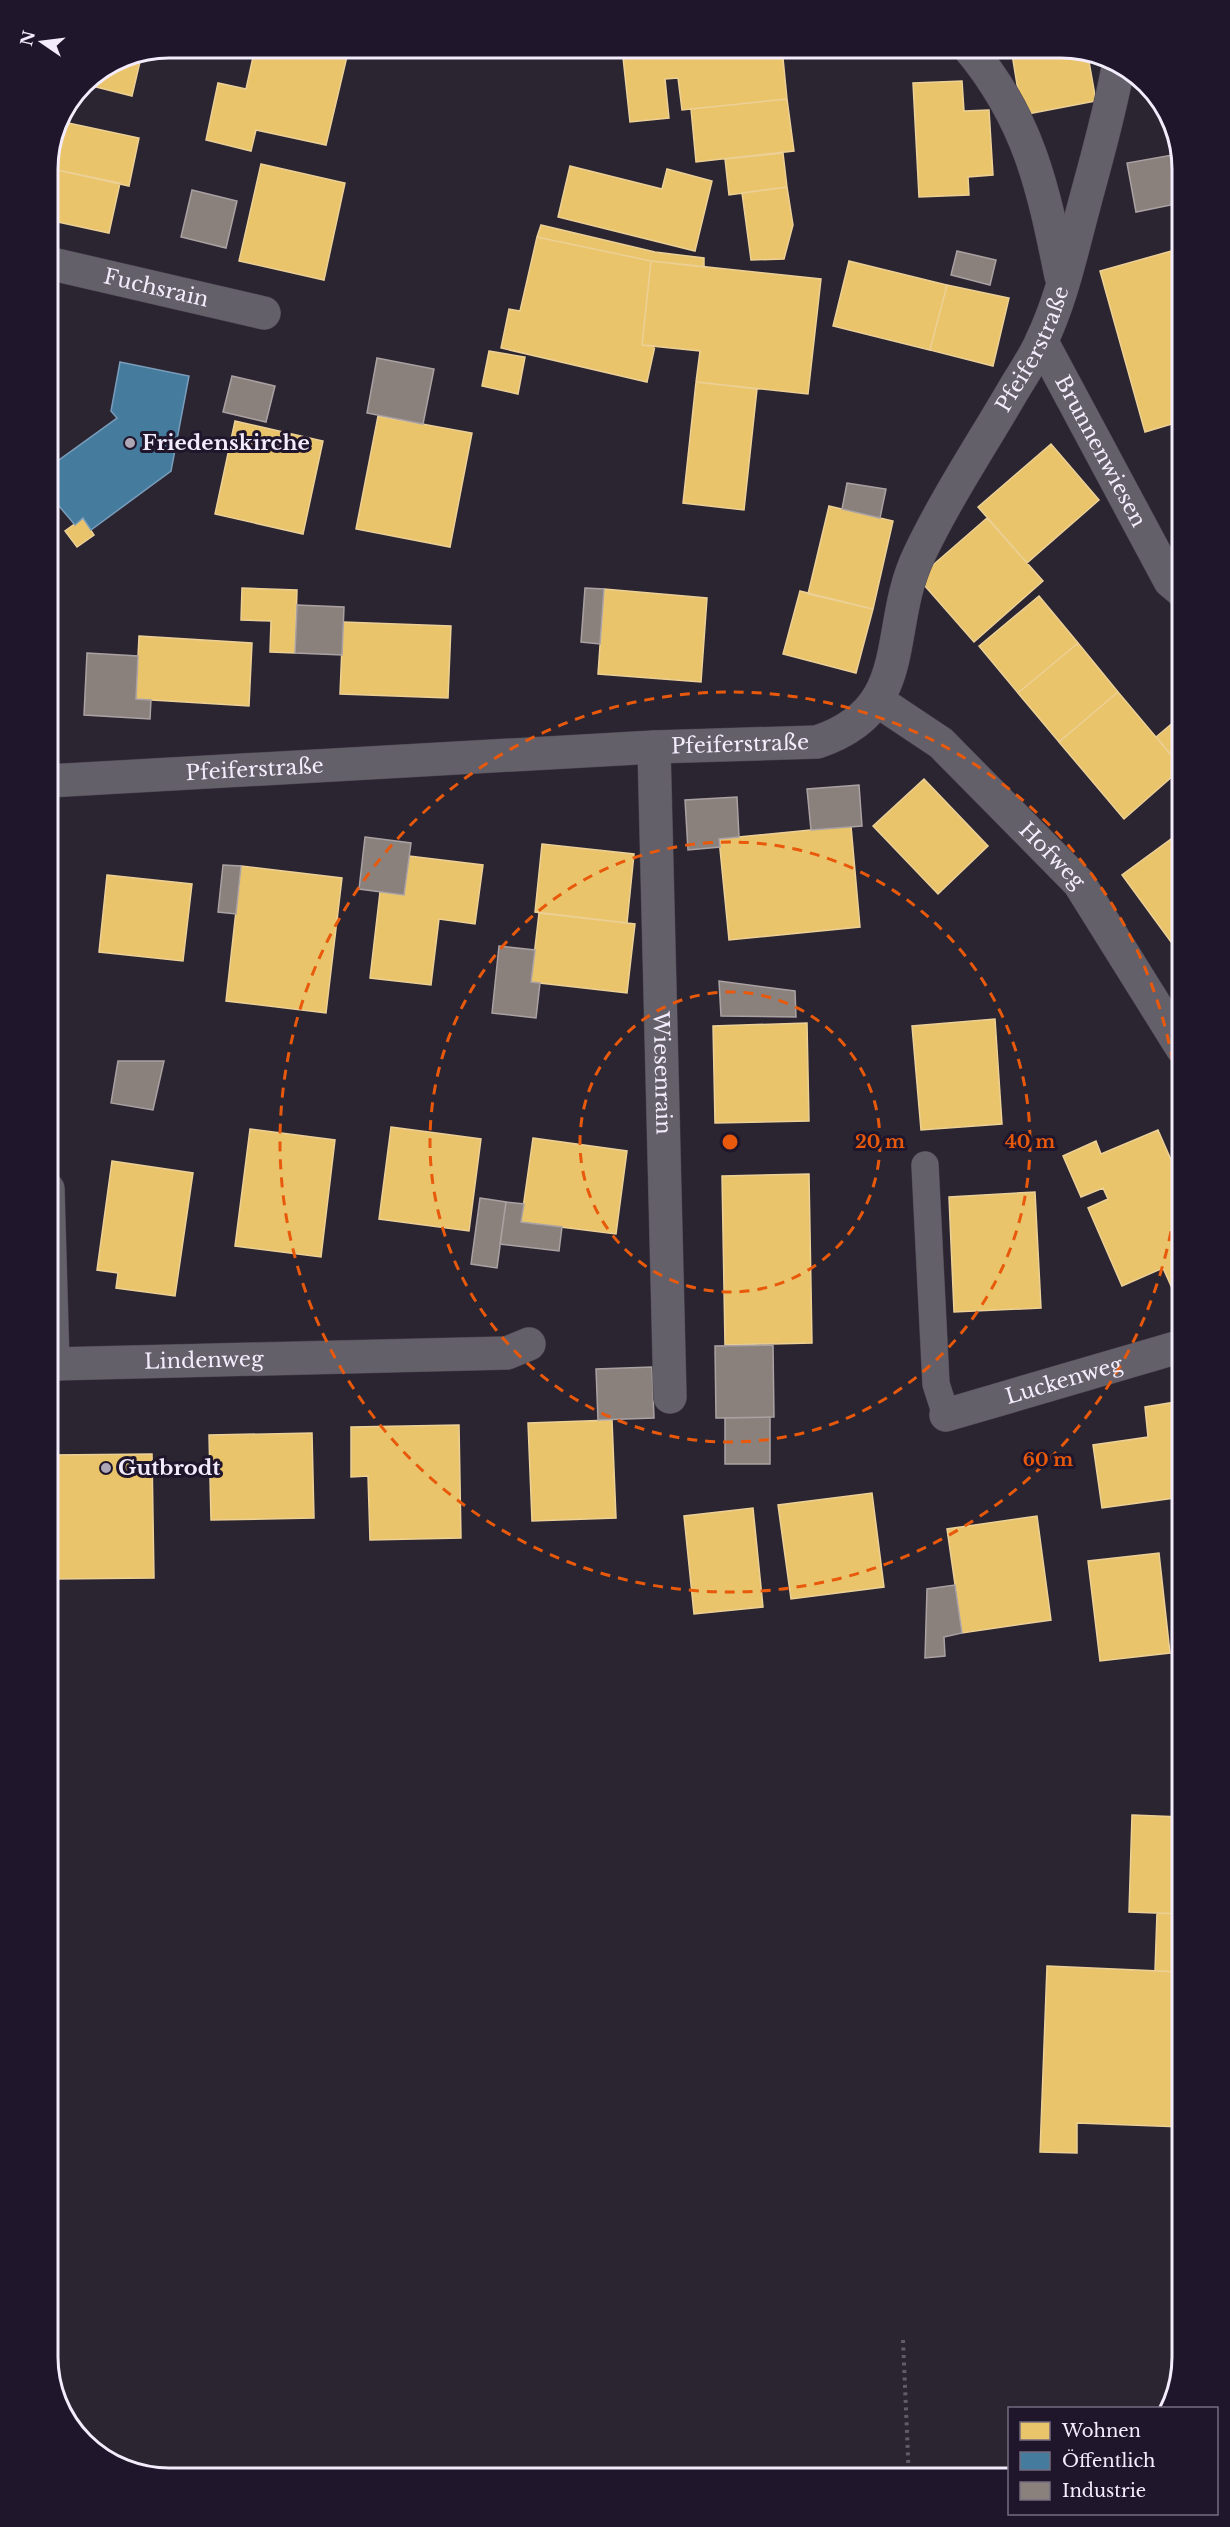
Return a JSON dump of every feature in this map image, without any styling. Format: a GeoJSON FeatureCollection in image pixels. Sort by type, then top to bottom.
{"type":"FeatureCollection","features":[{"type":"Feature","properties":{"kind":"street"},"geometry":{"type":"LineString","coordinates":[[978,59],[1021,126],[1044,192],[1063,283]]}},
{"type":"Feature","properties":{"kind":"street","name":"Pfeiferstraße"},"geometry":{"type":"LineString","coordinates":[[59,781],[654,747],[817,742],[839,735],[864,718],[878,701],[887,680],[912,570],[928,536],[1042,342],[1063,283],[1112,100],[1117,74]]}},
{"type":"Feature","properties":{"kind":"street","name":"Fuchsrain"},"geometry":{"type":"LineString","coordinates":[[59,266],[264,313]]}},
{"type":"Feature","properties":{"kind":"street","name":"Brunnenwiesen"},"geometry":{"type":"LineString","coordinates":[[1042,342],[1172,583]]}},
{"type":"Feature","properties":{"kind":"street","name":"Hofweg"},"geometry":{"type":"LineString","coordinates":[[878,701],[941,743],[1079,883],[1172,1032]]}},
{"type":"Feature","properties":{"kind":"street","name":"Wiesenrain"},"geometry":{"type":"LineString","coordinates":[[654,747],[670,1396]]}},
{"type":"Feature","properties":{"kind":"street","name":"Lindenweg"},"geometry":{"type":"LineString","coordinates":[[58,1364],[507,1353],[529,1344]]}},
{"type":"Feature","properties":{"kind":"street","name":"Luckenweg"},"geometry":{"type":"LineString","coordinates":[[946,1415],[1172,1349]]}},
{"type":"Feature","properties":{"kind":"lane"},"geometry":{"type":"LineString","coordinates":[[925,1166],[936,1384],[946,1415]]}},
{"type":"Feature","properties":{"kind":"path"},"geometry":{"type":"LineString","coordinates":[[903,2340],[909,2468]]}},
{"type":"Feature","properties":{"kind":"building: Wohnen"},"geometry":{"type":"Polygon","coordinates":[[[253,59],[346,59],[326,145],[256,130],[251,151],[206,140],[218,83],[246,89],[253,59]]]}},
{"type":"Feature","properties":{"kind":"building: Wohnen"},"geometry":{"type":"Polygon","coordinates":[[[623,59],[783,59],[787,99],[682,110],[678,78],[665,79],[669,118],[630,122],[623,59]]]}},
{"type":"Feature","properties":{"kind":"building: Wohnen"},"geometry":{"type":"Polygon","coordinates":[[[1013,59],[1067,59],[1089,63],[1096,101],[1022,115],[1013,59]]]}},
{"type":"Feature","properties":{"kind":"building: Wohnen"},"geometry":{"type":"Polygon","coordinates":[[[140,63],[132,96],[95,87],[108,77],[140,63]]]}},
{"type":"Feature","properties":{"kind":"building: Wohnen"},"geometry":{"type":"Polygon","coordinates":[[[962,81],[964,111],[989,110],[993,175],[968,177],[969,195],[919,197],[913,83],[962,81]]]}},
{"type":"Feature","properties":{"kind":"building: Wohnen"},"geometry":{"type":"Polygon","coordinates":[[[787,99],[794,151],[696,162],[691,109],[787,99]]]}},
{"type":"Feature","properties":{"kind":"building: Wohnen"},"geometry":{"type":"Polygon","coordinates":[[[69,123],[139,138],[129,186],[59,170],[61,148],[69,123]]]}},
{"type":"Feature","properties":{"kind":"building: Wohnen"},"geometry":{"type":"Polygon","coordinates":[[[783,153],[787,187],[729,195],[725,159],[783,153]]]}},
{"type":"Feature","properties":{"kind":"building: Wohnen"},"geometry":{"type":"Polygon","coordinates":[[[261,164],[345,183],[324,280],[239,261],[261,164]]]}},
{"type":"Feature","properties":{"kind":"building: Wohnen"},"geometry":{"type":"Polygon","coordinates":[[[570,166],[662,189],[667,169],[712,181],[695,251],[558,217],[570,166]]]}},
{"type":"Feature","properties":{"kind":"building: Wohnen"},"geometry":{"type":"Polygon","coordinates":[[[59,170],[120,183],[109,233],[59,222],[59,170]]]}},
{"type":"Feature","properties":{"kind":"building: Wohnen"},"geometry":{"type":"Polygon","coordinates":[[[787,187],[793,225],[784,259],[751,260],[742,193],[787,187]]]}},
{"type":"Feature","properties":{"kind":"building: Wohnen"},"geometry":{"type":"Polygon","coordinates":[[[541,225],[655,252],[704,258],[704,267],[651,261],[537,237],[541,225]]]}},
{"type":"Feature","properties":{"kind":"building: Wohnen"},"geometry":{"type":"Polygon","coordinates":[[[537,237],[651,261],[642,345],[655,346],[647,382],[501,348],[509,309],[520,311],[537,237]]]}},
{"type":"Feature","properties":{"kind":"building: Wohnen"},"geometry":{"type":"Polygon","coordinates":[[[1172,251],[1172,424],[1145,432],[1100,271],[1172,251]]]}},
{"type":"Feature","properties":{"kind":"building: Wohnen"},"geometry":{"type":"Polygon","coordinates":[[[651,261],[821,279],[808,394],[696,382],[700,351],[642,345],[651,261]]]}},
{"type":"Feature","properties":{"kind":"building: Wohnen"},"geometry":{"type":"Polygon","coordinates":[[[849,261],[947,285],[930,350],[833,326],[849,261]]]}},
{"type":"Feature","properties":{"kind":"building: Wohnen"},"geometry":{"type":"Polygon","coordinates":[[[947,285],[1009,298],[993,366],[930,350],[947,285]]]}},
{"type":"Feature","properties":{"kind":"building: Wohnen"},"geometry":{"type":"Polygon","coordinates":[[[489,351],[525,357],[518,394],[482,386],[489,351]]]}},
{"type":"Feature","properties":{"kind":"building: Wohnen"},"geometry":{"type":"Polygon","coordinates":[[[696,382],[757,389],[744,510],[683,503],[696,382]]]}},
{"type":"Feature","properties":{"kind":"building: Wohnen"},"geometry":{"type":"Polygon","coordinates":[[[378,416],[472,433],[450,547],[356,529],[378,416]]]}},
{"type":"Feature","properties":{"kind":"building: Wohnen"},"geometry":{"type":"Polygon","coordinates":[[[235,421],[323,441],[303,534],[215,514],[235,421]]]}},
{"type":"Feature","properties":{"kind":"building: Wohnen"},"geometry":{"type":"Polygon","coordinates":[[[1051,444],[1099,500],[1027,563],[978,507],[1051,444]]]}},
{"type":"Feature","properties":{"kind":"building: Wohnen"},"geometry":{"type":"Polygon","coordinates":[[[829,506],[893,521],[873,609],[808,594],[829,506]]]}},
{"type":"Feature","properties":{"kind":"building: Wohnen"},"geometry":{"type":"Polygon","coordinates":[[[83,518],[94,535],[77,547],[65,531],[83,518]]]}},
{"type":"Feature","properties":{"kind":"building: Wohnen"},"geometry":{"type":"Polygon","coordinates":[[[987,518],[1043,581],[974,642],[918,578],[987,518]]]}},
{"type":"Feature","properties":{"kind":"building: Wohnen"},"geometry":{"type":"Polygon","coordinates":[[[242,588],[297,590],[295,653],[270,652],[271,621],[241,620],[242,588]]]}},
{"type":"Feature","properties":{"kind":"building: Wohnen"},"geometry":{"type":"Polygon","coordinates":[[[604,589],[707,598],[701,682],[598,674],[604,589]]]}},
{"type":"Feature","properties":{"kind":"building: Wohnen"},"geometry":{"type":"Polygon","coordinates":[[[800,591],[873,609],[856,673],[783,654],[800,591]]]}},
{"type":"Feature","properties":{"kind":"building: Wohnen"},"geometry":{"type":"Polygon","coordinates":[[[1039,596],[1078,643],[1018,693],[979,646],[1039,596]]]}},
{"type":"Feature","properties":{"kind":"building: Wohnen"},"geometry":{"type":"Polygon","coordinates":[[[343,622],[451,626],[448,698],[340,694],[343,622]]]}},
{"type":"Feature","properties":{"kind":"building: Wohnen"},"geometry":{"type":"Polygon","coordinates":[[[139,636],[252,643],[249,706],[136,699],[139,636]]]}},
{"type":"Feature","properties":{"kind":"building: Wohnen"},"geometry":{"type":"Polygon","coordinates":[[[1078,643],[1118,692],[1059,742],[1018,693],[1078,643]]]}},
{"type":"Feature","properties":{"kind":"building: Wohnen"},"geometry":{"type":"Polygon","coordinates":[[[1118,692],[1172,756],[1172,777],[1124,819],[1059,742],[1118,692]]]}},
{"type":"Feature","properties":{"kind":"building: Wohnen"},"geometry":{"type":"Polygon","coordinates":[[[1172,723],[1172,756],[1156,737],[1172,723]]]}},
{"type":"Feature","properties":{"kind":"building: Wohnen"},"geometry":{"type":"Polygon","coordinates":[[[924,779],[988,846],[938,894],[873,826],[924,779]]]}},
{"type":"Feature","properties":{"kind":"building: Wohnen"},"geometry":{"type":"Polygon","coordinates":[[[851,826],[860,927],[729,940],[719,839],[851,826]]]}},
{"type":"Feature","properties":{"kind":"building: Wohnen"},"geometry":{"type":"Polygon","coordinates":[[[1172,838],[1172,943],[1122,875],[1172,838]]]}},
{"type":"Feature","properties":{"kind":"building: Wohnen"},"geometry":{"type":"Polygon","coordinates":[[[542,844],[634,854],[627,923],[535,912],[542,844]]]}},
{"type":"Feature","properties":{"kind":"building: Wohnen"},"geometry":{"type":"Polygon","coordinates":[[[409,856],[483,865],[475,924],[439,919],[431,985],[370,978],[380,892],[404,895],[409,856]]]}},
{"type":"Feature","properties":{"kind":"building: Wohnen"},"geometry":{"type":"Polygon","coordinates":[[[241,866],[342,878],[326,1013],[226,1001],[241,866]]]}},
{"type":"Feature","properties":{"kind":"building: Wohnen"},"geometry":{"type":"Polygon","coordinates":[[[107,875],[192,884],[183,961],[99,952],[107,875]]]}},
{"type":"Feature","properties":{"kind":"building: Wohnen"},"geometry":{"type":"Polygon","coordinates":[[[539,913],[635,924],[627,993],[531,982],[539,913]]]}},
{"type":"Feature","properties":{"kind":"building: Wohnen"},"geometry":{"type":"Polygon","coordinates":[[[995,1019],[1002,1124],[921,1130],[912,1026],[995,1019]]]}},
{"type":"Feature","properties":{"kind":"building: Wohnen"},"geometry":{"type":"Polygon","coordinates":[[[807,1023],[809,1121],[715,1123],[713,1026],[807,1023]]]}},
{"type":"Feature","properties":{"kind":"building: Wohnen"},"geometry":{"type":"Polygon","coordinates":[[[391,1127],[481,1139],[469,1231],[379,1219],[391,1127]]]}},
{"type":"Feature","properties":{"kind":"building: Wohnen"},"geometry":{"type":"Polygon","coordinates":[[[250,1129],[335,1140],[321,1257],[235,1246],[250,1129]]]}},
{"type":"Feature","properties":{"kind":"building: Wohnen"},"geometry":{"type":"Polygon","coordinates":[[[1158,1130],[1172,1162],[1172,1288],[1163,1268],[1122,1286],[1088,1208],[1108,1199],[1103,1188],[1081,1197],[1063,1156],[1096,1141],[1101,1154],[1158,1130]]]}},
{"type":"Feature","properties":{"kind":"building: Wohnen"},"geometry":{"type":"Polygon","coordinates":[[[533,1138],[627,1151],[616,1234],[521,1222],[533,1138]]]}},
{"type":"Feature","properties":{"kind":"building: Wohnen"},"geometry":{"type":"Polygon","coordinates":[[[112,1161],[193,1173],[175,1296],[116,1288],[118,1273],[97,1270],[112,1161]]]}},
{"type":"Feature","properties":{"kind":"building: Wohnen"},"geometry":{"type":"Polygon","coordinates":[[[809,1174],[812,1343],[725,1345],[722,1176],[809,1174]]]}},
{"type":"Feature","properties":{"kind":"building: Wohnen"},"geometry":{"type":"Polygon","coordinates":[[[1035,1192],[1041,1308],[954,1312],[949,1197],[1035,1192]]]}},
{"type":"Feature","properties":{"kind":"building: Wohnen"},"geometry":{"type":"Polygon","coordinates":[[[1172,1403],[1172,1498],[1102,1508],[1093,1445],[1148,1437],[1145,1407],[1172,1403]]]}},
{"type":"Feature","properties":{"kind":"building: Wohnen"},"geometry":{"type":"Polygon","coordinates":[[[612,1420],[616,1518],[532,1521],[528,1423],[612,1420]]]}},
{"type":"Feature","properties":{"kind":"building: Wohnen"},"geometry":{"type":"Polygon","coordinates":[[[459,1425],[461,1538],[370,1540],[368,1476],[351,1477],[351,1427],[459,1425]]]}},
{"type":"Feature","properties":{"kind":"building: Wohnen"},"geometry":{"type":"Polygon","coordinates":[[[312,1433],[314,1518],[211,1520],[209,1435],[312,1433]]]}},
{"type":"Feature","properties":{"kind":"building: Wohnen"},"geometry":{"type":"Polygon","coordinates":[[[152,1454],[154,1578],[58,1579],[58,1455],[152,1454]]]}},
{"type":"Feature","properties":{"kind":"building: Wohnen"},"geometry":{"type":"Polygon","coordinates":[[[872,1493],[884,1587],[791,1599],[778,1505],[872,1493]]]}},
{"type":"Feature","properties":{"kind":"building: Wohnen"},"geometry":{"type":"Polygon","coordinates":[[[753,1508],[763,1607],[694,1614],[684,1516],[753,1508]]]}},
{"type":"Feature","properties":{"kind":"building: Wohnen"},"geometry":{"type":"Polygon","coordinates":[[[1037,1516],[1051,1620],[962,1633],[947,1529],[1037,1516]]]}},
{"type":"Feature","properties":{"kind":"building: Wohnen"},"geometry":{"type":"Polygon","coordinates":[[[1159,1553],[1170,1653],[1100,1661],[1088,1561],[1159,1553]]]}},
{"type":"Feature","properties":{"kind":"building: Wohnen"},"geometry":{"type":"Polygon","coordinates":[[[1132,1815],[1172,1817],[1172,1914],[1129,1912],[1132,1815]]]}},
{"type":"Feature","properties":{"kind":"building: Wohnen"},"geometry":{"type":"Polygon","coordinates":[[[1157,1913],[1172,1914],[1172,1972],[1155,1971],[1157,1913]]]}},
{"type":"Feature","properties":{"kind":"building: Wohnen"},"geometry":{"type":"Polygon","coordinates":[[[1047,1966],[1172,1972],[1172,2127],[1077,2123],[1077,2153],[1040,2152],[1047,1966]]]}},
{"type":"Feature","properties":{"kind":"building: Öffentlich","name":"Friedenskirche"},"geometry":{"type":"Polygon","coordinates":[[[120,362],[189,376],[171,471],[91,530],[83,518],[75,525],[59,506],[59,460],[117,418],[111,411],[120,362]]]}},
{"type":"Feature","properties":{"kind":"building: Industrie"},"geometry":{"type":"Polygon","coordinates":[[[1171,155],[1172,205],[1136,212],[1127,163],[1171,155]]]}},
{"type":"Feature","properties":{"kind":"building: Industrie"},"geometry":{"type":"Polygon","coordinates":[[[192,190],[237,201],[226,248],[181,237],[192,190]]]}},
{"type":"Feature","properties":{"kind":"building: Industrie"},"geometry":{"type":"Polygon","coordinates":[[[957,251],[996,260],[990,285],[951,275],[957,251]]]}},
{"type":"Feature","properties":{"kind":"building: Industrie"},"geometry":{"type":"Polygon","coordinates":[[[377,358],[434,369],[423,424],[367,413],[377,358]]]}},
{"type":"Feature","properties":{"kind":"building: Industrie"},"geometry":{"type":"Polygon","coordinates":[[[232,376],[275,386],[266,422],[223,412],[232,376]]]}},
{"type":"Feature","properties":{"kind":"building: Industrie"},"geometry":{"type":"Polygon","coordinates":[[[847,483],[886,489],[880,518],[842,509],[847,483]]]}},
{"type":"Feature","properties":{"kind":"building: Industrie"},"geometry":{"type":"Polygon","coordinates":[[[585,588],[604,589],[600,644],[581,642],[585,588]]]}},
{"type":"Feature","properties":{"kind":"building: Industrie"},"geometry":{"type":"Polygon","coordinates":[[[297,605],[344,607],[342,655],[295,653],[297,605]]]}},
{"type":"Feature","properties":{"kind":"building: Industrie"},"geometry":{"type":"Polygon","coordinates":[[[87,653],[138,656],[136,699],[151,700],[150,719],[84,715],[87,653]]]}},
{"type":"Feature","properties":{"kind":"building: Industrie"},"geometry":{"type":"Polygon","coordinates":[[[859,785],[862,826],[811,830],[807,789],[859,785]]]}},
{"type":"Feature","properties":{"kind":"building: Industrie"},"geometry":{"type":"Polygon","coordinates":[[[737,797],[739,837],[719,839],[720,847],[688,850],[685,800],[737,797]]]}},
{"type":"Feature","properties":{"kind":"building: Industrie"},"geometry":{"type":"Polygon","coordinates":[[[365,837],[411,843],[404,895],[359,889],[365,837]]]}},
{"type":"Feature","properties":{"kind":"building: Industrie"},"geometry":{"type":"Polygon","coordinates":[[[223,865],[241,866],[236,914],[218,912],[223,865]]]}},
{"type":"Feature","properties":{"kind":"building: Industrie"},"geometry":{"type":"Polygon","coordinates":[[[499,946],[535,950],[531,982],[540,983],[536,1018],[492,1013],[499,946]]]}},
{"type":"Feature","properties":{"kind":"building: Industrie"},"geometry":{"type":"Polygon","coordinates":[[[719,981],[795,991],[796,1017],[721,1016],[719,981]]]}},
{"type":"Feature","properties":{"kind":"building: Industrie"},"geometry":{"type":"Polygon","coordinates":[[[118,1061],[164,1061],[153,1110],[111,1103],[118,1061]]]}},
{"type":"Feature","properties":{"kind":"building: Industrie"},"geometry":{"type":"Polygon","coordinates":[[[480,1198],[506,1202],[497,1268],[471,1264],[480,1198]]]}},
{"type":"Feature","properties":{"kind":"building: Industrie"},"geometry":{"type":"Polygon","coordinates":[[[506,1202],[524,1204],[521,1222],[562,1227],[559,1251],[500,1244],[506,1202]]]}},
{"type":"Feature","properties":{"kind":"building: Industrie"},"geometry":{"type":"Polygon","coordinates":[[[773,1345],[774,1417],[716,1418],[715,1346],[773,1345]]]}},
{"type":"Feature","properties":{"kind":"building: Industrie"},"geometry":{"type":"Polygon","coordinates":[[[652,1367],[654,1418],[598,1420],[596,1369],[652,1367]]]}},
{"type":"Feature","properties":{"kind":"building: Industrie"},"geometry":{"type":"Polygon","coordinates":[[[770,1417],[770,1464],[725,1464],[725,1418],[770,1417]]]}},
{"type":"Feature","properties":{"kind":"building: Industrie"},"geometry":{"type":"Polygon","coordinates":[[[955,1585],[962,1633],[944,1637],[945,1656],[925,1658],[927,1589],[955,1585]]]}},
{"type":"Feature","properties":{"kind":"place","name":"Friedenskirche"},"geometry":{"type":"Point","coordinates":[130,443]}},
{"type":"Feature","properties":{"kind":"place","name":"Gutbrodt"},"geometry":{"type":"Point","coordinates":[106,1468]}}]}
